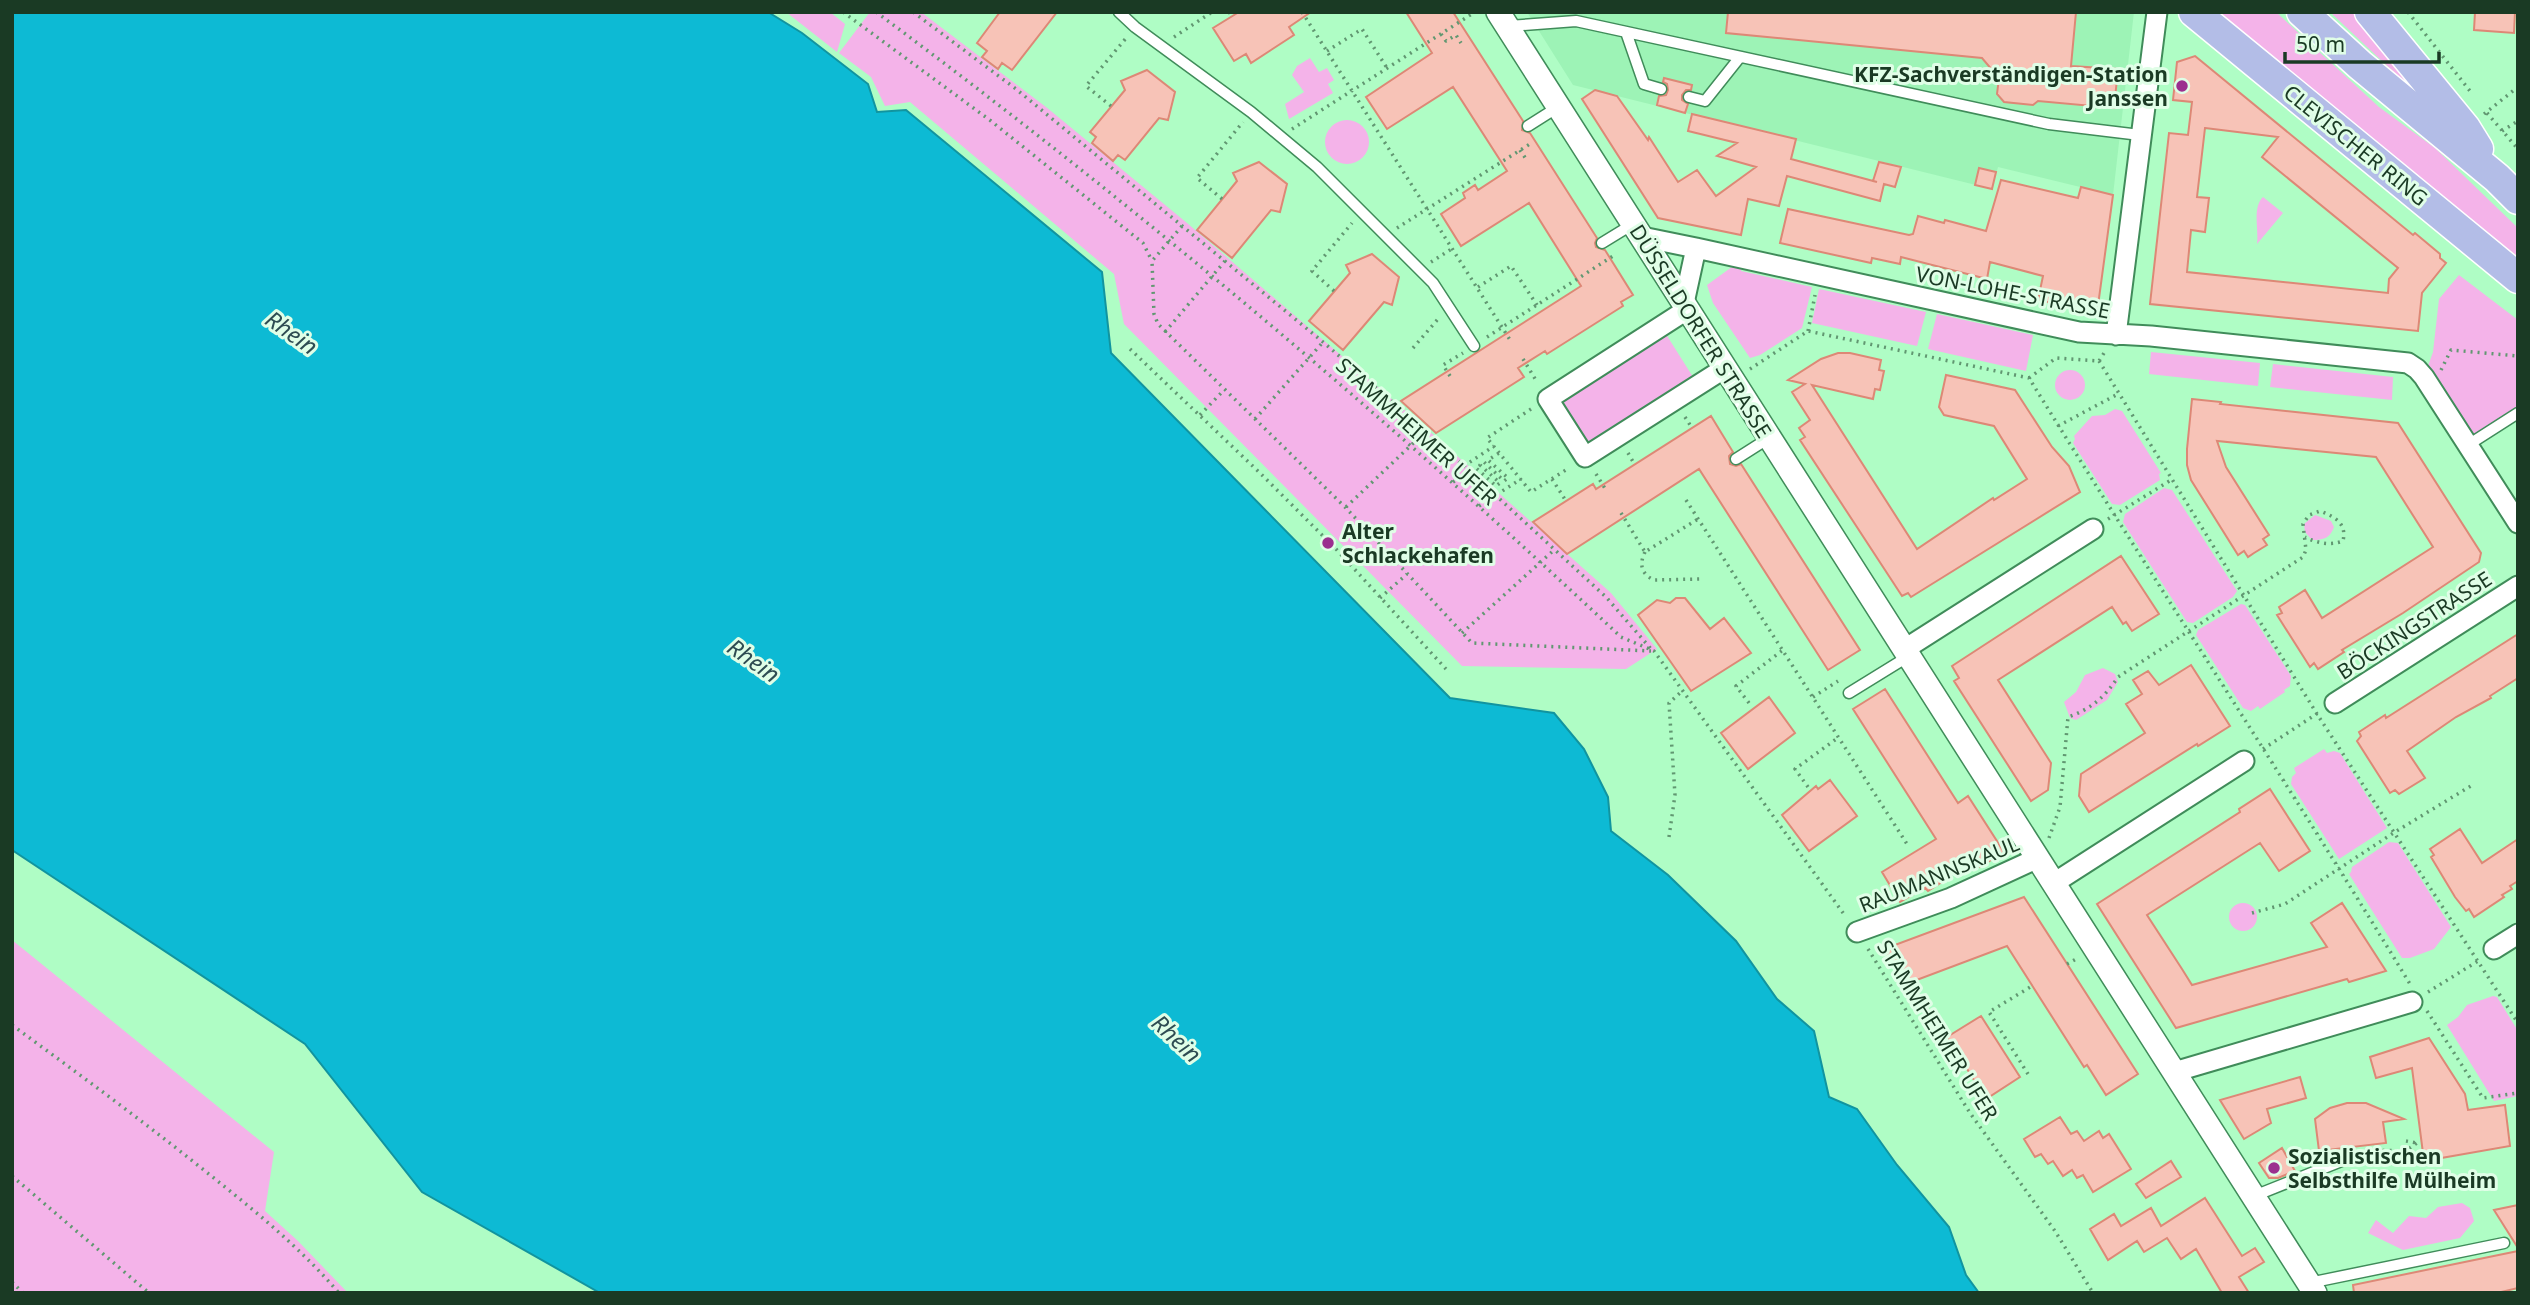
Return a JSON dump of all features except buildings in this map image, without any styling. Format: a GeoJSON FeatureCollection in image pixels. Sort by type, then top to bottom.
{"type":"FeatureCollection","features":[{"type":"Feature","properties":{"kind":"main road","name":"CLEVISCHER RING"},"geometry":{"type":"LineString","coordinates":[[2194,12],[2516,279]]}},
{"type":"Feature","properties":{"kind":"main road"},"geometry":{"type":"LineString","coordinates":[[2302,12],[2360,65],[2507,188]]}},
{"type":"Feature","properties":{"kind":"main road"},"geometry":{"type":"LineString","coordinates":[[2370,12],[2475,120],[2507,188]]}},
{"type":"Feature","properties":{"kind":"street"},"geometry":{"type":"LineString","coordinates":[[2116,335],[2157,12]]}},
{"type":"Feature","properties":{"kind":"street","name":"DÜSSELDORFER STRASSE"},"geometry":{"type":"LineString","coordinates":[[1502,19],[2312,1288]]}},
{"type":"Feature","properties":{"kind":"street","name":"VON-LOHE-STRASSE"},"geometry":{"type":"LineString","coordinates":[[1637,230],[1696,248],[2079,332],[2151,336],[2408,363],[2417,369],[2431,388]]}},
{"type":"Feature","properties":{"kind":"street"},"geometry":{"type":"LineString","coordinates":[[1696,248],[1686,306],[1548,399],[1585,457],[1729,374]]}},
{"type":"Feature","properties":{"kind":"street"},"geometry":{"type":"LineString","coordinates":[[2431,388],[2518,523]]}},
{"type":"Feature","properties":{"kind":"street"},"geometry":{"type":"LineString","coordinates":[[1907,652],[2093,529]]}},
{"type":"Feature","properties":{"kind":"street","name":"BÖCKINGSTRASSE"},"geometry":{"type":"LineString","coordinates":[[2335,703],[2518,586]]}},
{"type":"Feature","properties":{"kind":"street"},"geometry":{"type":"LineString","coordinates":[[2054,883],[2244,761]]}},
{"type":"Feature","properties":{"kind":"street","name":"RAUMANNSKAUL"},"geometry":{"type":"LineString","coordinates":[[1857,932],[1951,898],[2038,859]]}},
{"type":"Feature","properties":{"kind":"street"},"geometry":{"type":"LineString","coordinates":[[2494,949],[2518,934]]}},
{"type":"Feature","properties":{"kind":"street"},"geometry":{"type":"LineString","coordinates":[[2174,1072],[2415,1000]]}},
{"type":"Feature","properties":{"kind":"lane"},"geometry":{"type":"LineString","coordinates":[[1119,12],[1135,27],[1282,136],[1387,234],[1433,283],[1474,345]]}},
{"type":"Feature","properties":{"kind":"lane"},"geometry":{"type":"LineString","coordinates":[[1502,19],[1576,21],[2049,124],[2140,135]]}},
{"type":"Feature","properties":{"kind":"lane"},"geometry":{"type":"LineString","coordinates":[[1626,32],[1644,85],[1661,89]]}},
{"type":"Feature","properties":{"kind":"lane"},"geometry":{"type":"LineString","coordinates":[[1689,97],[1705,101],[1740,57]]}},
{"type":"Feature","properties":{"kind":"lane"},"geometry":{"type":"LineString","coordinates":[[1528,126],[1559,107]]}},
{"type":"Feature","properties":{"kind":"lane"},"geometry":{"type":"LineString","coordinates":[[1602,243],[1637,230]]}},
{"type":"Feature","properties":{"kind":"lane"},"geometry":{"type":"LineString","coordinates":[[2468,445],[2518,413]]}},
{"type":"Feature","properties":{"kind":"lane"},"geometry":{"type":"LineString","coordinates":[[1737,459],[1770,438]]}},
{"type":"Feature","properties":{"kind":"lane"},"geometry":{"type":"LineString","coordinates":[[1849,693],[1907,652]]}},
{"type":"Feature","properties":{"kind":"lane"},"geometry":{"type":"LineString","coordinates":[[2254,1196],[2349,1158]]}},
{"type":"Feature","properties":{"kind":"lane"},"geometry":{"type":"LineString","coordinates":[[2312,1288],[2504,1243]]}},
{"type":"Feature","properties":{"kind":"path"},"geometry":{"type":"LineString","coordinates":[[843,12],[991,121],[1143,243],[1152,261],[1154,314],[1158,324],[1346,508],[1472,643],[1654,651]]}},
{"type":"Feature","properties":{"kind":"path","name":"STAMMHEIMER UFER"},"geometry":{"type":"LineString","coordinates":[[876,12],[1003,106],[1213,275],[1412,445],[1621,637],[1654,651],[1857,932],[1970,1113],[2055,1231],[2093,1293]]}},
{"type":"Feature","properties":{"kind":"path"},"geometry":{"type":"LineString","coordinates":[[913,12],[1016,89],[1323,342],[1426,431],[1555,549],[1606,597],[1654,651]]}},
{"type":"Feature","properties":{"kind":"path"},"geometry":{"type":"LineString","coordinates":[[1161,46],[1212,12]]}},
{"type":"Feature","properties":{"kind":"path"},"geometry":{"type":"LineString","coordinates":[[1302,12],[1512,343]]}},
{"type":"Feature","properties":{"kind":"path"},"geometry":{"type":"LineString","coordinates":[[1282,136],[1475,12]]}},
{"type":"Feature","properties":{"kind":"path"},"geometry":{"type":"LineString","coordinates":[[2408,12],[2470,92]]}},
{"type":"Feature","properties":{"kind":"path"},"geometry":{"type":"LineString","coordinates":[[1111,106],[1086,86],[1135,27]]}},
{"type":"Feature","properties":{"kind":"path"},"geometry":{"type":"LineString","coordinates":[[1327,51],[1362,29],[1395,72]]}},
{"type":"Feature","properties":{"kind":"path"},"geometry":{"type":"LineString","coordinates":[[1441,33],[1447,41],[1456,35],[1461,43]]}},
{"type":"Feature","properties":{"kind":"path"},"geometry":{"type":"LineString","coordinates":[[2475,120],[2518,87]]}},
{"type":"Feature","properties":{"kind":"path"},"geometry":{"type":"LineString","coordinates":[[1222,199],[1197,178],[1251,112]]}},
{"type":"Feature","properties":{"kind":"path"},"geometry":{"type":"LineString","coordinates":[[2475,120],[2502,131],[2518,149]]}},
{"type":"Feature","properties":{"kind":"path"},"geometry":{"type":"LineString","coordinates":[[2502,131],[2518,121]]}},
{"type":"Feature","properties":{"kind":"path"},"geometry":{"type":"LineString","coordinates":[[1387,234],[1534,141]]}},
{"type":"Feature","properties":{"kind":"path"},"geometry":{"type":"LineString","coordinates":[[1520,150],[1526,159]]}},
{"type":"Feature","properties":{"kind":"path"},"geometry":{"type":"LineString","coordinates":[[1466,184],[1469,189]]}},
{"type":"Feature","properties":{"kind":"path"},"geometry":{"type":"LineString","coordinates":[[1334,291],[1312,271],[1362,211]]}},
{"type":"Feature","properties":{"kind":"path"},"geometry":{"type":"LineString","coordinates":[[1152,261],[1182,226]]}},
{"type":"Feature","properties":{"kind":"path"},"geometry":{"type":"LineString","coordinates":[[1420,269],[1453,248]]}},
{"type":"Feature","properties":{"kind":"path"},"geometry":{"type":"LineString","coordinates":[[1450,376],[1443,365],[1611,257]]}},
{"type":"Feature","properties":{"kind":"path"},"geometry":{"type":"LineString","coordinates":[[1165,332],[1226,261]]}},
{"type":"Feature","properties":{"kind":"path"},"geometry":{"type":"LineString","coordinates":[[1478,287],[1511,266],[1539,313]]}},
{"type":"Feature","properties":{"kind":"path"},"geometry":{"type":"LineString","coordinates":[[1585,274],[1589,281]]}},
{"type":"Feature","properties":{"kind":"path"},"geometry":{"type":"LineString","coordinates":[[1808,331],[1818,275]]}},
{"type":"Feature","properties":{"kind":"path"},"geometry":{"type":"LineString","coordinates":[[1413,348],[1449,307]]}},
{"type":"Feature","properties":{"kind":"path"},"geometry":{"type":"LineString","coordinates":[[1729,374],[1808,331],[2029,378],[2340,868],[2415,1000],[2483,1098],[2518,1093]]}},
{"type":"Feature","properties":{"kind":"path"},"geometry":{"type":"LineString","coordinates":[[2099,360],[2116,335]]}},
{"type":"Feature","properties":{"kind":"path"},"geometry":{"type":"LineString","coordinates":[[1255,419],[1323,342]]}},
{"type":"Feature","properties":{"kind":"path"},"geometry":{"type":"LineString","coordinates":[[1130,349],[1336,549],[1446,669]]}},
{"type":"Feature","properties":{"kind":"path"},"geometry":{"type":"LineString","coordinates":[[2431,388],[2451,350],[2518,356]]}},
{"type":"Feature","properties":{"kind":"path"},"geometry":{"type":"LineString","coordinates":[[2029,378],[2056,358],[2099,360]]}},
{"type":"Feature","properties":{"kind":"path"},"geometry":{"type":"LineString","coordinates":[[1522,359],[1548,399],[1487,438],[1531,492],[1585,457]]}},
{"type":"Feature","properties":{"kind":"path"},"geometry":{"type":"LineString","coordinates":[[2099,360],[2317,714],[2518,1023]]}},
{"type":"Feature","properties":{"kind":"path"},"geometry":{"type":"LineString","coordinates":[[1200,415],[1224,390]]}},
{"type":"Feature","properties":{"kind":"path"},"geometry":{"type":"LineString","coordinates":[[2058,426],[2119,393]]}},
{"type":"Feature","properties":{"kind":"path"},"geometry":{"type":"LineString","coordinates":[[1346,508],[1426,431]]}},
{"type":"Feature","properties":{"kind":"path"},"geometry":{"type":"LineString","coordinates":[[1464,466],[1494,446]]}},
{"type":"Feature","properties":{"kind":"path"},"geometry":{"type":"LineString","coordinates":[[1453,482],[1476,468],[1496,486],[1500,483],[1480,465],[1484,462],[1504,481],[1508,478],[1488,460],[1499,453]]}},
{"type":"Feature","properties":{"kind":"path"},"geometry":{"type":"LineString","coordinates":[[1479,506],[1521,479]]}},
{"type":"Feature","properties":{"kind":"path"},"geometry":{"type":"LineString","coordinates":[[1552,479],[1566,501]]}},
{"type":"Feature","properties":{"kind":"path"},"geometry":{"type":"LineString","coordinates":[[2093,529],[2171,480]]}},
{"type":"Feature","properties":{"kind":"path"},"geometry":{"type":"LineString","coordinates":[[1686,500],[1907,844]]}},
{"type":"Feature","properties":{"kind":"path"},"geometry":{"type":"LineString","coordinates":[[2038,859],[2060,807],[2068,717],[2084,712],[2107,694],[2118,677],[2302,557],[2306,550],[2303,529],[2305,520],[2316,511],[2338,520],[2344,535],[2343,541],[2336,543],[2320,543],[2305,537]]}},
{"type":"Feature","properties":{"kind":"path"},"geometry":{"type":"LineString","coordinates":[[1621,513],[1645,552]]}},
{"type":"Feature","properties":{"kind":"path"},"geometry":{"type":"LineString","coordinates":[[1698,519],[1645,552],[1641,561],[1642,570],[1647,577],[1654,580],[1700,579]]}},
{"type":"Feature","properties":{"kind":"path"},"geometry":{"type":"LineString","coordinates":[[1462,633],[1555,549]]}},
{"type":"Feature","properties":{"kind":"path"},"geometry":{"type":"LineString","coordinates":[[1380,598],[1408,574]]}},
{"type":"Feature","properties":{"kind":"path"},"geometry":{"type":"LineString","coordinates":[[1749,703],[1736,685],[1783,650]]}},
{"type":"Feature","properties":{"kind":"path"},"geometry":{"type":"LineString","coordinates":[[1669,837],[1675,795],[1669,703],[1682,691]]}},
{"type":"Feature","properties":{"kind":"path"},"geometry":{"type":"LineString","coordinates":[[2244,761],[2335,703]]}},
{"type":"Feature","properties":{"kind":"path"},"geometry":{"type":"LineString","coordinates":[[1808,787],[1796,769],[1839,737]]}},
{"type":"Feature","properties":{"kind":"path"},"geometry":{"type":"LineString","coordinates":[[2252,913],[2285,904],[2474,784]]}},
{"type":"Feature","properties":{"kind":"path"},"geometry":{"type":"LineString","coordinates":[[2415,1000],[2494,949]]}},
{"type":"Feature","properties":{"kind":"path"},"geometry":{"type":"LineString","coordinates":[[2028,1074],[1989,1012],[2032,986]]}},
{"type":"Feature","properties":{"kind":"path"},"geometry":{"type":"LineString","coordinates":[[12,1025],[133,1113],[262,1216],[323,1274],[339,1293]]}},
{"type":"Feature","properties":{"kind":"path"},"geometry":{"type":"LineString","coordinates":[[2349,1158],[2386,1150],[2404,1152],[2417,1143],[2406,1140]]}},
{"type":"Feature","properties":{"kind":"path"},"geometry":{"type":"LineString","coordinates":[[12,1176],[149,1293]]}},
{"type":"Feature","properties":{"kind":"path"},"geometry":{"type":"LineString","coordinates":[[12,1282],[23,1293]]}},
{"type":"Feature","properties":{"kind":"shaded area"},"geometry":{"type":"Polygon","coordinates":[[[786,12],[830,12],[845,24],[837,52],[786,12]]]}},
{"type":"Feature","properties":{"kind":"shaded area"},"geometry":{"type":"Polygon","coordinates":[[[870,12],[921,12],[1046,107],[1187,223],[1428,430],[1611,593],[1657,649],[1626,669],[1462,666],[1124,324],[1114,274],[910,102],[885,106],[871,77],[839,53],[870,12]]]}},
{"type":"Feature","properties":{"kind":"shaded area"},"geometry":{"type":"Polygon","coordinates":[[[1527,12],[2134,12],[2113,195],[1998,167],[1992,189],[1573,85],[1527,12]]]}},
{"type":"Feature","properties":{"kind":"shaded area"},"geometry":{"type":"Polygon","coordinates":[[[2218,12],[2276,12],[2379,107],[2435,148],[2518,228],[2518,259],[2218,12]]]}},
{"type":"Feature","properties":{"kind":"shaded area"},"geometry":{"type":"Polygon","coordinates":[[[2330,12],[2355,12],[2421,93],[2418,95],[2330,12]]]}},
{"type":"Feature","properties":{"kind":"shaded area"},"geometry":{"type":"Polygon","coordinates":[[[1310,58],[1319,72],[1327,68],[1334,80],[1328,84],[1333,93],[1289,119],[1285,104],[1304,92],[1292,75],[1297,66],[1310,58]]]}},
{"type":"Feature","properties":{"kind":"shaded area"},"geometry":{"type":"Polygon","coordinates":[[[1347,120],[1356,121],[1363,126],[1368,133],[1368,151],[1363,158],[1356,163],[1347,164],[1338,163],[1331,158],[1326,151],[1325,142],[1326,133],[1331,126],[1338,121],[1347,120]]]}},
{"type":"Feature","properties":{"kind":"shaded area"},"geometry":{"type":"Polygon","coordinates":[[[2263,197],[2283,213],[2257,244],[2257,213],[2263,197]]]}},
{"type":"Feature","properties":{"kind":"shaded area"},"geometry":{"type":"Polygon","coordinates":[[[1736,264],[1742,265],[1741,271],[1812,287],[1802,328],[1760,355],[1750,358],[1713,303],[1707,285],[1736,264]]]}},
{"type":"Feature","properties":{"kind":"shaded area"},"geometry":{"type":"Polygon","coordinates":[[[2459,275],[2518,320],[2518,408],[2473,436],[2428,366],[2433,352],[2439,299],[2459,275]]]}},
{"type":"Feature","properties":{"kind":"shaded area"},"geometry":{"type":"Polygon","coordinates":[[[1819,289],[1926,312],[1917,346],[1812,323],[1819,289]]]}},
{"type":"Feature","properties":{"kind":"shaded area"},"geometry":{"type":"Polygon","coordinates":[[[1937,314],[2033,335],[2026,371],[1928,349],[1937,314]]]}},
{"type":"Feature","properties":{"kind":"shaded area"},"geometry":{"type":"Polygon","coordinates":[[[1664,331],[1693,377],[1586,444],[1557,399],[1664,331]]]}},
{"type":"Feature","properties":{"kind":"shaded area"},"geometry":{"type":"Polygon","coordinates":[[[2151,352],[2260,363],[2258,386],[2149,374],[2151,352]]]}},
{"type":"Feature","properties":{"kind":"shaded area"},"geometry":{"type":"Polygon","coordinates":[[[2273,364],[2393,377],[2392,400],[2270,387],[2273,364]]]}},
{"type":"Feature","properties":{"kind":"shaded area"},"geometry":{"type":"Polygon","coordinates":[[[2070,370],[2081,374],[2085,385],[2081,396],[2070,400],[2059,396],[2055,385],[2059,374],[2070,370]]]}},
{"type":"Feature","properties":{"kind":"shaded area"},"geometry":{"type":"Polygon","coordinates":[[[2115,409],[2122,411],[2161,473],[2160,480],[2120,505],[2112,504],[2073,443],[2074,436],[2092,416],[2105,415],[2115,409]]]}},
{"type":"Feature","properties":{"kind":"shaded area"},"geometry":{"type":"Polygon","coordinates":[[[2164,488],[2172,490],[2237,591],[2233,597],[2193,623],[2187,622],[2123,522],[2125,514],[2164,488]]]}},
{"type":"Feature","properties":{"kind":"shaded area"},"geometry":{"type":"Polygon","coordinates":[[[2315,515],[2331,521],[2334,527],[2331,534],[2320,540],[2312,540],[2305,532],[2304,524],[2315,515]]]}},
{"type":"Feature","properties":{"kind":"shaded area"},"geometry":{"type":"Polygon","coordinates":[[[2241,604],[2245,605],[2291,676],[2290,686],[2285,692],[2260,709],[2258,706],[2251,711],[2243,708],[2196,635],[2198,630],[2241,604]]]}},
{"type":"Feature","properties":{"kind":"shaded area"},"geometry":{"type":"Polygon","coordinates":[[[2103,668],[2115,674],[2118,682],[2107,700],[2076,720],[2070,718],[2064,702],[2076,692],[2085,675],[2103,668]]]}},
{"type":"Feature","properties":{"kind":"shaded area"},"geometry":{"type":"Polygon","coordinates":[[[2324,749],[2327,753],[2340,753],[2387,828],[2339,859],[2291,784],[2296,773],[2294,768],[2324,749]]]}},
{"type":"Feature","properties":{"kind":"shaded area"},"geometry":{"type":"Polygon","coordinates":[[[2389,842],[2398,843],[2451,927],[2434,949],[2410,958],[2402,958],[2349,874],[2352,867],[2389,842]]]}},
{"type":"Feature","properties":{"kind":"shaded area"},"geometry":{"type":"Polygon","coordinates":[[[2243,903],[2253,907],[2257,917],[2253,927],[2243,931],[2233,927],[2229,917],[2233,907],[2243,903]]]}},
{"type":"Feature","properties":{"kind":"shaded area"},"geometry":{"type":"Polygon","coordinates":[[[12,940],[274,1152],[265,1211],[348,1293],[12,1293],[12,940]]]}},
{"type":"Feature","properties":{"kind":"shaded area"},"geometry":{"type":"Polygon","coordinates":[[[2497,997],[2518,1031],[2518,1096],[2494,1101],[2447,1025],[2458,1017],[2467,1005],[2497,997]]]}},
{"type":"Feature","properties":{"kind":"shaded area"},"geometry":{"type":"Polygon","coordinates":[[[2462,1203],[2470,1208],[2474,1221],[2460,1238],[2403,1250],[2368,1233],[2376,1220],[2393,1233],[2409,1216],[2426,1218],[2438,1207],[2462,1203]]]}},
{"type":"Feature","properties":{"kind":"water","name":"Rhein"},"geometry":{"type":"Polygon","coordinates":[[[12,12],[768,12],[802,33],[868,84],[877,112],[906,110],[1102,272],[1111,353],[1450,698],[1554,713],[1584,749],[1608,797],[1611,831],[1668,875],[1736,941],[1777,999],[1814,1031],[1829,1097],[1857,1109],[1897,1165],[1949,1227],[1966,1275],[1979,1293],[600,1293],[422,1192],[305,1044],[12,850],[12,12]]]}},
{"type":"Feature","properties":{"kind":"place","name":"KFZ-Sachverständigen-Station Janssen"},"geometry":{"type":"Point","coordinates":[2182,86]}},
{"type":"Feature","properties":{"kind":"place","name":"Alter Schlackehafen"},"geometry":{"type":"Point","coordinates":[1328,543]}},
{"type":"Feature","properties":{"kind":"place","name":"Sozialistischen Selbsthilfe Mülheim"},"geometry":{"type":"Point","coordinates":[2274,1168]}}]}
